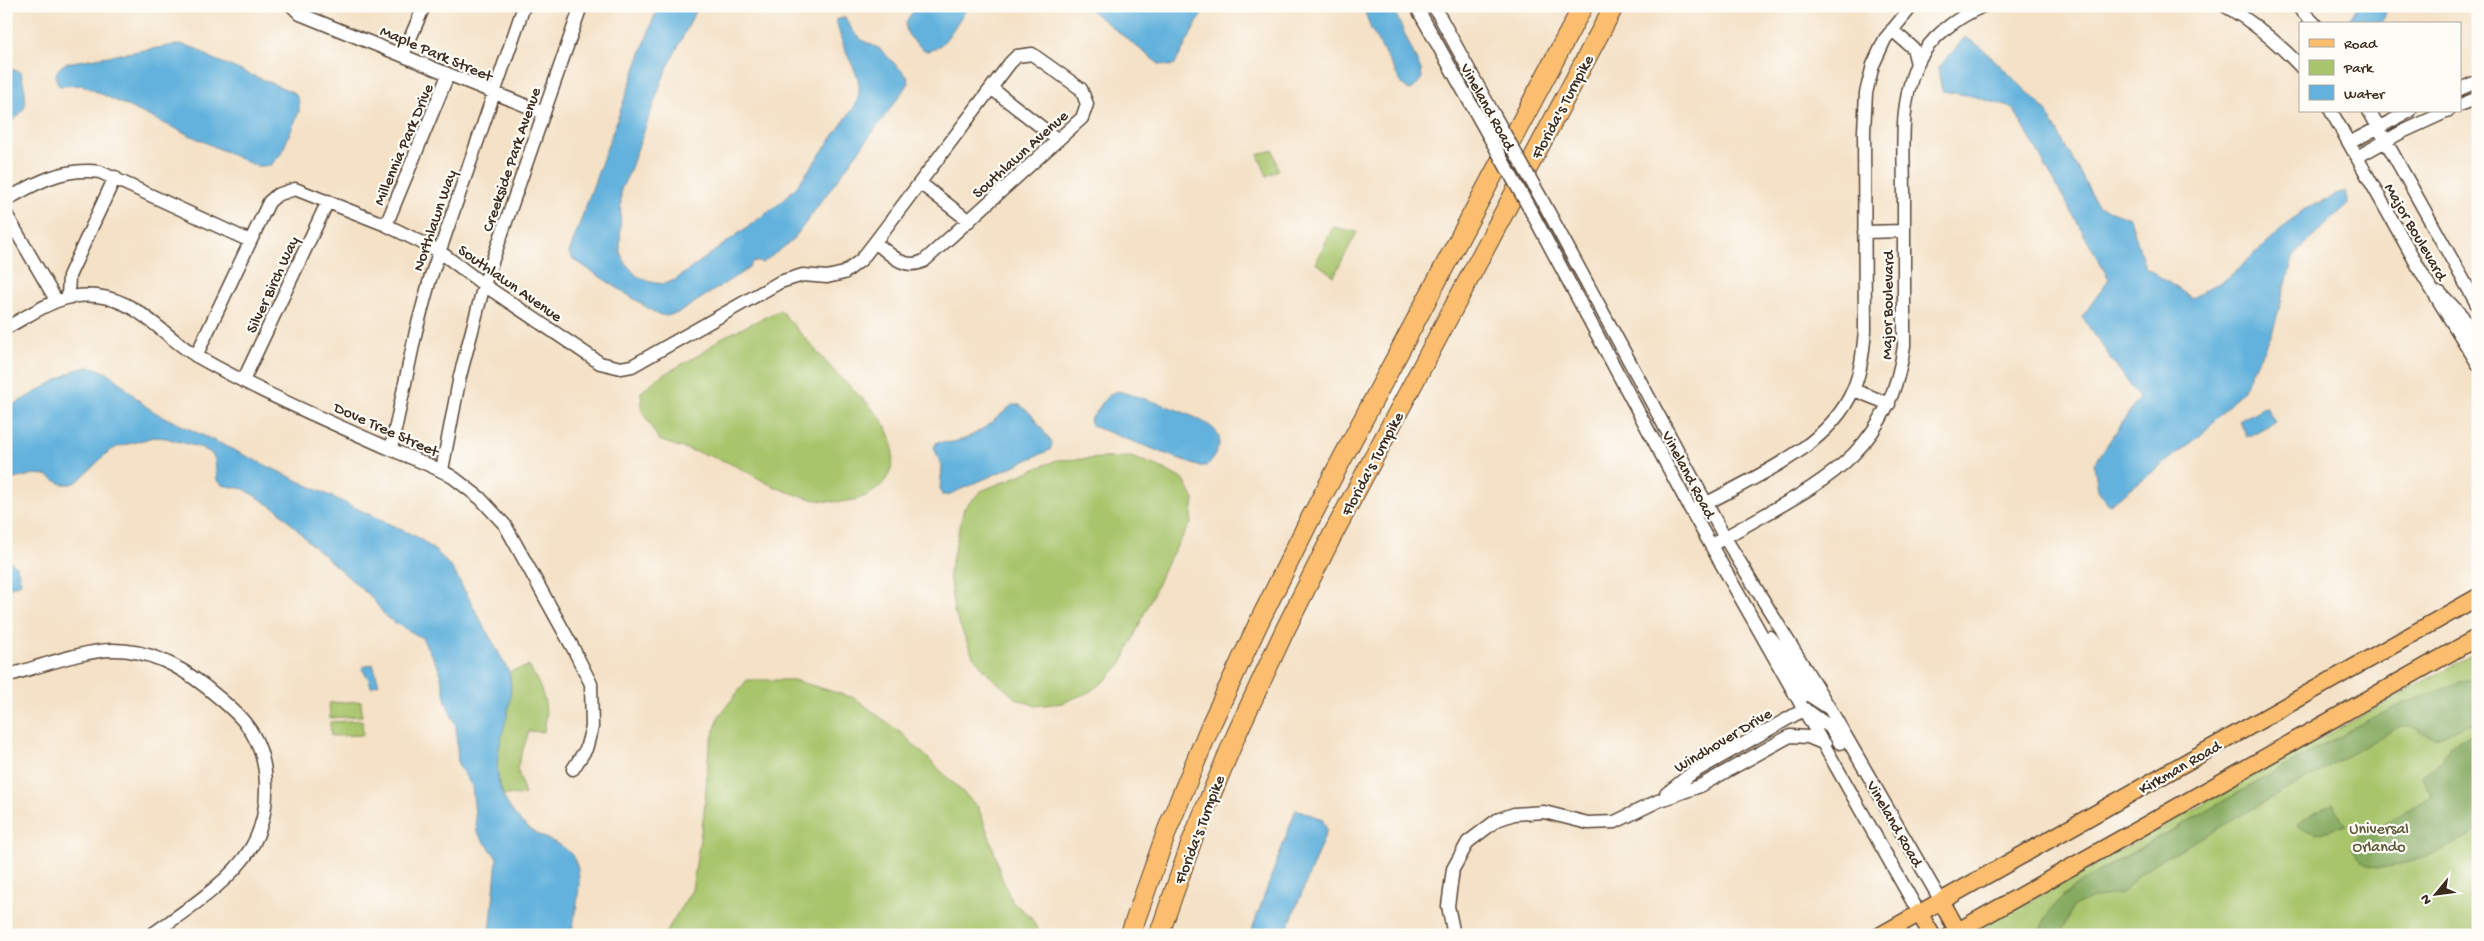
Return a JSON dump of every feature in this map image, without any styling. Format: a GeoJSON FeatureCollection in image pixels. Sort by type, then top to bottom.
{"type":"FeatureCollection","features":[{"type":"Feature","properties":{"kind":"highway","name":"Florida's Turnpike"},"geometry":{"type":"LineString","coordinates":[[1130,935],[1168,828],[1212,722],[1260,620],[1308,523],[1582,6]]}},
{"type":"Feature","properties":{"kind":"highway","name":"Florida's Turnpike"},"geometry":{"type":"LineString","coordinates":[[1159,935],[1193,838],[1237,733],[1284,632],[1332,536],[1614,6]]}},
{"type":"Feature","properties":{"kind":"main road","name":"Kirkman Road"},"geometry":{"type":"LineString","coordinates":[[1881,935],[2478,597]]}},
{"type":"Feature","properties":{"kind":"main road"},"geometry":{"type":"LineString","coordinates":[[1956,933],[2478,637]]}},
{"type":"Feature","properties":{"kind":"main road","name":"Vineland Road"},"geometry":{"type":"LineString","coordinates":[[1941,901],[1956,933]]}},
{"type":"Feature","properties":{"kind":"main road","name":"Vineland Road"},"geometry":{"type":"LineString","coordinates":[[1919,913],[1932,935]]}},
{"type":"Feature","properties":{"kind":"street","name":"Maple Park Street"},"geometry":{"type":"LineString","coordinates":[[292,6],[300,14],[403,55],[448,76],[544,113]]}},
{"type":"Feature","properties":{"kind":"street"},"geometry":{"type":"LineString","coordinates":[[403,55],[424,6]]}},
{"type":"Feature","properties":{"kind":"street","name":"Northlawn Way"},"geometry":{"type":"LineString","coordinates":[[391,449],[416,332],[439,252],[524,6]]}},
{"type":"Feature","properties":{"kind":"street","name":"Creekside Park Avenue"},"geometry":{"type":"LineString","coordinates":[[442,470],[460,376],[484,285],[581,6]]}},
{"type":"Feature","properties":{"kind":"street","name":"Vineland Road"},"geometry":{"type":"LineString","coordinates":[[1416,6],[1532,213],[1692,512],[1919,913]]}},
{"type":"Feature","properties":{"kind":"street","name":"Vineland Road"},"geometry":{"type":"LineString","coordinates":[[1434,6],[1541,198],[1725,538],[1830,709],[1941,901]]}},
{"type":"Feature","properties":{"kind":"street","name":"Major Boulevard"},"geometry":{"type":"LineString","coordinates":[[1692,512],[1800,451],[1822,434],[1841,412],[1854,390],[1862,360],[1865,331],[1866,93],[1874,65],[1885,39],[1912,6]]}},
{"type":"Feature","properties":{"kind":"street","name":"Major Boulevard"},"geometry":{"type":"LineString","coordinates":[[1711,546],[1810,489],[1837,471],[1856,454],[1875,430],[1889,404],[1900,375],[1904,346],[1905,108],[1907,90],[1917,64],[1935,38],[1962,16],[1983,6]]}},
{"type":"Feature","properties":{"kind":"street"},"geometry":{"type":"LineString","coordinates":[[2225,6],[2248,19],[2271,37],[2299,65]]}},
{"type":"Feature","properties":{"kind":"street"},"geometry":{"type":"LineString","coordinates":[[2297,6],[2313,22]]}},
{"type":"Feature","properties":{"kind":"street"},"geometry":{"type":"LineString","coordinates":[[1892,30],[1913,48],[1917,64]]}},
{"type":"Feature","properties":{"kind":"street","name":"Southlawn Avenue"},"geometry":{"type":"LineString","coordinates":[[196,356],[268,202],[277,194],[295,189],[386,225],[439,252],[484,285],[600,363],[621,368],[641,362],[780,282],[803,275],[827,277],[844,273],[857,263],[875,242],[1010,63],[1024,54],[1032,54],[1081,89],[1085,96],[1086,112],[1082,118],[924,261],[915,265],[900,262],[875,242]]}},
{"type":"Feature","properties":{"kind":"street","name":"Millennia Park Drive"},"geometry":{"type":"LineString","coordinates":[[386,225],[448,76]]}},
{"type":"Feature","properties":{"kind":"street"},"geometry":{"type":"LineString","coordinates":[[2462,88],[2478,81]]}},
{"type":"Feature","properties":{"kind":"street"},"geometry":{"type":"LineString","coordinates":[[991,88],[1058,140]]}},
{"type":"Feature","properties":{"kind":"street"},"geometry":{"type":"LineString","coordinates":[[2462,105],[2478,98]]}},
{"type":"Feature","properties":{"kind":"street","name":"Major Boulevard"},"geometry":{"type":"LineString","coordinates":[[2332,112],[2424,277],[2478,364]]}},
{"type":"Feature","properties":{"kind":"street","name":"Major Boulevard"},"geometry":{"type":"LineString","coordinates":[[2370,112],[2478,306]]}},
{"type":"Feature","properties":{"kind":"street"},"geometry":{"type":"LineString","coordinates":[[2349,143],[2408,112]]}},
{"type":"Feature","properties":{"kind":"street"},"geometry":{"type":"LineString","coordinates":[[2357,157],[2385,141],[2446,112]]}},
{"type":"Feature","properties":{"kind":"street"},"geometry":{"type":"LineString","coordinates":[[6,200],[39,181],[64,172],[85,170],[115,177],[250,241]]}},
{"type":"Feature","properties":{"kind":"street"},"geometry":{"type":"LineString","coordinates":[[68,296],[68,276],[115,177]]}},
{"type":"Feature","properties":{"kind":"street"},"geometry":{"type":"LineString","coordinates":[[920,183],[968,221]]}},
{"type":"Feature","properties":{"kind":"street","name":"Silver Birch Way"},"geometry":{"type":"LineString","coordinates":[[243,381],[328,202]]}},
{"type":"Feature","properties":{"kind":"street"},"geometry":{"type":"LineString","coordinates":[[6,214],[56,300]]}},
{"type":"Feature","properties":{"kind":"street"},"geometry":{"type":"LineString","coordinates":[[1864,232],[1904,231]]}},
{"type":"Feature","properties":{"kind":"street"},"geometry":{"type":"LineString","coordinates":[[2424,277],[2462,316],[2478,344]]}},
{"type":"Feature","properties":{"kind":"street","name":"Dove Tree Street"},"geometry":{"type":"LineString","coordinates":[[6,328],[56,300],[68,296],[99,296],[123,302],[139,311],[196,356],[243,381],[391,449],[442,470],[480,498],[505,525],[591,684],[592,726],[586,749],[573,769]]}},
{"type":"Feature","properties":{"kind":"street"},"geometry":{"type":"LineString","coordinates":[[1854,390],[1889,404]]}},
{"type":"Feature","properties":{"kind":"street"},"geometry":{"type":"LineString","coordinates":[[1747,610],[1781,650],[1807,694],[1830,709]]}},
{"type":"Feature","properties":{"kind":"street"},"geometry":{"type":"LineString","coordinates":[[6,676],[112,650],[138,652],[160,658],[188,673],[224,702],[246,724],[262,754],[268,793],[262,818],[251,848],[230,874],[151,935]]}},
{"type":"Feature","properties":{"kind":"street"},"geometry":{"type":"LineString","coordinates":[[1804,709],[1830,727],[1852,763],[1870,778]]}},
{"type":"Feature","properties":{"kind":"street","name":"Windhover Drive"},"geometry":{"type":"LineString","coordinates":[[1455,931],[1448,897],[1453,869],[1468,842],[1489,824],[1514,814],[1534,812],[1553,813],[1588,823],[1611,823],[1624,819],[1658,800],[1692,773],[1804,709]]}},
{"type":"Feature","properties":{"kind":"street","name":"Windhover Drive"},"geometry":{"type":"LineString","coordinates":[[1658,800],[1700,786],[1790,736],[1808,737],[1825,744]]}},
{"type":"Feature","properties":{"kind":"street"},"geometry":{"type":"LineString","coordinates":[[1692,773],[1700,786]]}},
{"type":"Feature","properties":{"kind":"green space"},"geometry":{"type":"Polygon","coordinates":[[[1273,150],[1278,170],[1267,176],[1258,155],[1273,150]]]}},
{"type":"Feature","properties":{"kind":"green space"},"geometry":{"type":"Polygon","coordinates":[[[1333,227],[1357,232],[1334,276],[1316,263],[1333,227]]]}},
{"type":"Feature","properties":{"kind":"green space"},"geometry":{"type":"Polygon","coordinates":[[[780,310],[838,375],[874,411],[886,427],[893,447],[892,466],[884,482],[872,492],[859,498],[830,502],[799,496],[771,485],[727,462],[659,440],[642,411],[641,392],[659,377],[699,355],[721,338],[780,310]]]}},
{"type":"Feature","properties":{"kind":"green space"},"geometry":{"type":"Polygon","coordinates":[[[1131,457],[1160,467],[1184,480],[1194,500],[1191,523],[1168,561],[1122,663],[1106,680],[1089,692],[1062,703],[1036,706],[1017,699],[992,678],[973,656],[954,612],[949,573],[964,508],[981,491],[1057,460],[1131,457]]]}},
{"type":"Feature","properties":{"kind":"green space","name":"Universal Orlando"},"geometry":{"type":"Polygon","coordinates":[[[2478,651],[2478,935],[1980,935],[1988,924],[2478,651]],[[2438,691],[2364,722],[2089,877],[2062,896],[2438,691]]]}},
{"type":"Feature","properties":{"kind":"green space"},"geometry":{"type":"Polygon","coordinates":[[[529,666],[544,698],[546,713],[544,732],[529,731],[517,768],[525,795],[503,795],[497,774],[496,758],[509,703],[511,683],[509,672],[529,666]]]}},
{"type":"Feature","properties":{"kind":"green space"},"geometry":{"type":"Polygon","coordinates":[[[2478,677],[2478,724],[2465,725],[2437,738],[2431,737],[2414,727],[2404,726],[2397,728],[2154,864],[2138,875],[2122,894],[2095,897],[2073,907],[2060,935],[2039,935],[2047,916],[2058,902],[2089,877],[2364,722],[2411,700],[2478,677]]]}},
{"type":"Feature","properties":{"kind":"green space"},"geometry":{"type":"Polygon","coordinates":[[[747,680],[793,680],[855,698],[905,736],[978,807],[992,844],[1001,876],[1012,902],[1031,917],[1040,935],[664,935],[692,890],[704,813],[709,748],[719,716],[747,680]]]}},
{"type":"Feature","properties":{"kind":"green space"},"geometry":{"type":"Polygon","coordinates":[[[361,701],[362,716],[330,718],[329,703],[361,701]]]}},
{"type":"Feature","properties":{"kind":"green space"},"geometry":{"type":"Polygon","coordinates":[[[362,720],[363,735],[331,736],[330,722],[362,720]]]}},
{"type":"Feature","properties":{"kind":"green space"},"geometry":{"type":"Polygon","coordinates":[[[2478,735],[2478,829],[2456,843],[2409,862],[2379,867],[2368,865],[2361,860],[2352,848],[2354,840],[2432,796],[2421,775],[2442,761],[2449,746],[2468,736],[2478,735]]]}},
{"type":"Feature","properties":{"kind":"green space"},"geometry":{"type":"Polygon","coordinates":[[[2333,803],[2346,825],[2317,834],[2298,827],[2297,825],[2302,820],[2333,803]]]}},
{"type":"Feature","properties":{"kind":"water"},"geometry":{"type":"Polygon","coordinates":[[[658,6],[698,6],[664,75],[629,173],[621,189],[620,252],[626,264],[637,276],[651,282],[664,284],[675,280],[779,204],[797,186],[855,106],[859,91],[858,78],[844,47],[836,20],[845,17],[852,30],[862,40],[880,49],[907,76],[909,83],[792,241],[762,263],[754,261],[746,270],[678,313],[666,316],[657,314],[573,259],[569,253],[658,6]]]}},
{"type":"Feature","properties":{"kind":"water"},"geometry":{"type":"Polygon","coordinates":[[[920,6],[970,6],[945,40],[940,45],[926,51],[913,40],[906,29],[908,18],[920,6]]]}},
{"type":"Feature","properties":{"kind":"water"},"geometry":{"type":"Polygon","coordinates":[[[1085,6],[1206,6],[1175,64],[1169,66],[1159,64],[1085,6]]]}},
{"type":"Feature","properties":{"kind":"water"},"geometry":{"type":"Polygon","coordinates":[[[1363,6],[1392,6],[1421,70],[1422,78],[1415,87],[1409,90],[1402,84],[1371,29],[1363,6]]]}},
{"type":"Feature","properties":{"kind":"water"},"geometry":{"type":"Polygon","coordinates":[[[2358,6],[2388,6],[2383,22],[2349,22],[2358,6]]]}},
{"type":"Feature","properties":{"kind":"water"},"geometry":{"type":"Polygon","coordinates":[[[1965,37],[1982,48],[2045,109],[2098,206],[2130,218],[2145,267],[2192,298],[2229,277],[2303,210],[2345,191],[2348,204],[2294,255],[2272,334],[2242,391],[2200,436],[2109,505],[2098,490],[2094,464],[2139,398],[2082,317],[2109,279],[2013,108],[1972,96],[1942,91],[1938,69],[1965,37]]]}},
{"type":"Feature","properties":{"kind":"water"},"geometry":{"type":"Polygon","coordinates":[[[181,44],[197,49],[213,59],[295,93],[299,102],[299,112],[281,154],[270,166],[256,166],[82,85],[59,86],[56,79],[56,73],[66,63],[181,44]]]}},
{"type":"Feature","properties":{"kind":"water"},"geometry":{"type":"Polygon","coordinates":[[[6,68],[21,72],[26,103],[15,119],[6,124],[6,68]]]}},
{"type":"Feature","properties":{"kind":"water"},"geometry":{"type":"Polygon","coordinates":[[[89,367],[105,372],[118,380],[146,406],[162,416],[419,538],[438,553],[454,571],[509,672],[510,703],[497,764],[498,779],[503,795],[510,809],[528,828],[569,852],[578,869],[578,895],[571,935],[490,935],[497,858],[477,832],[472,786],[458,765],[456,726],[446,702],[440,671],[422,638],[387,618],[372,598],[312,545],[278,510],[244,489],[222,485],[217,480],[215,459],[211,453],[202,448],[166,438],[154,437],[117,447],[108,452],[77,482],[71,484],[62,484],[46,475],[34,474],[6,481],[6,409],[75,370],[89,367]]]}},
{"type":"Feature","properties":{"kind":"water"},"geometry":{"type":"Polygon","coordinates":[[[1118,391],[1188,414],[1212,427],[1218,434],[1219,442],[1207,466],[1198,466],[1092,426],[1090,419],[1109,395],[1118,391]]]}},
{"type":"Feature","properties":{"kind":"water"},"geometry":{"type":"Polygon","coordinates":[[[1012,405],[1020,405],[1032,415],[1052,443],[1050,450],[948,495],[942,495],[940,490],[942,467],[934,447],[937,442],[948,443],[968,437],[987,426],[1012,405]]]}},
{"type":"Feature","properties":{"kind":"water"},"geometry":{"type":"Polygon","coordinates":[[[2266,406],[2275,422],[2247,437],[2239,421],[2266,406]]]}},
{"type":"Feature","properties":{"kind":"water"},"geometry":{"type":"Polygon","coordinates":[[[6,558],[17,567],[21,583],[6,589],[6,558]]]}},
{"type":"Feature","properties":{"kind":"water"},"geometry":{"type":"Polygon","coordinates":[[[373,664],[379,684],[371,687],[369,679],[362,669],[373,664]]]}},
{"type":"Feature","properties":{"kind":"water"},"geometry":{"type":"Polygon","coordinates":[[[1296,809],[1322,819],[1327,830],[1285,935],[1250,935],[1296,809]]]}}]}
